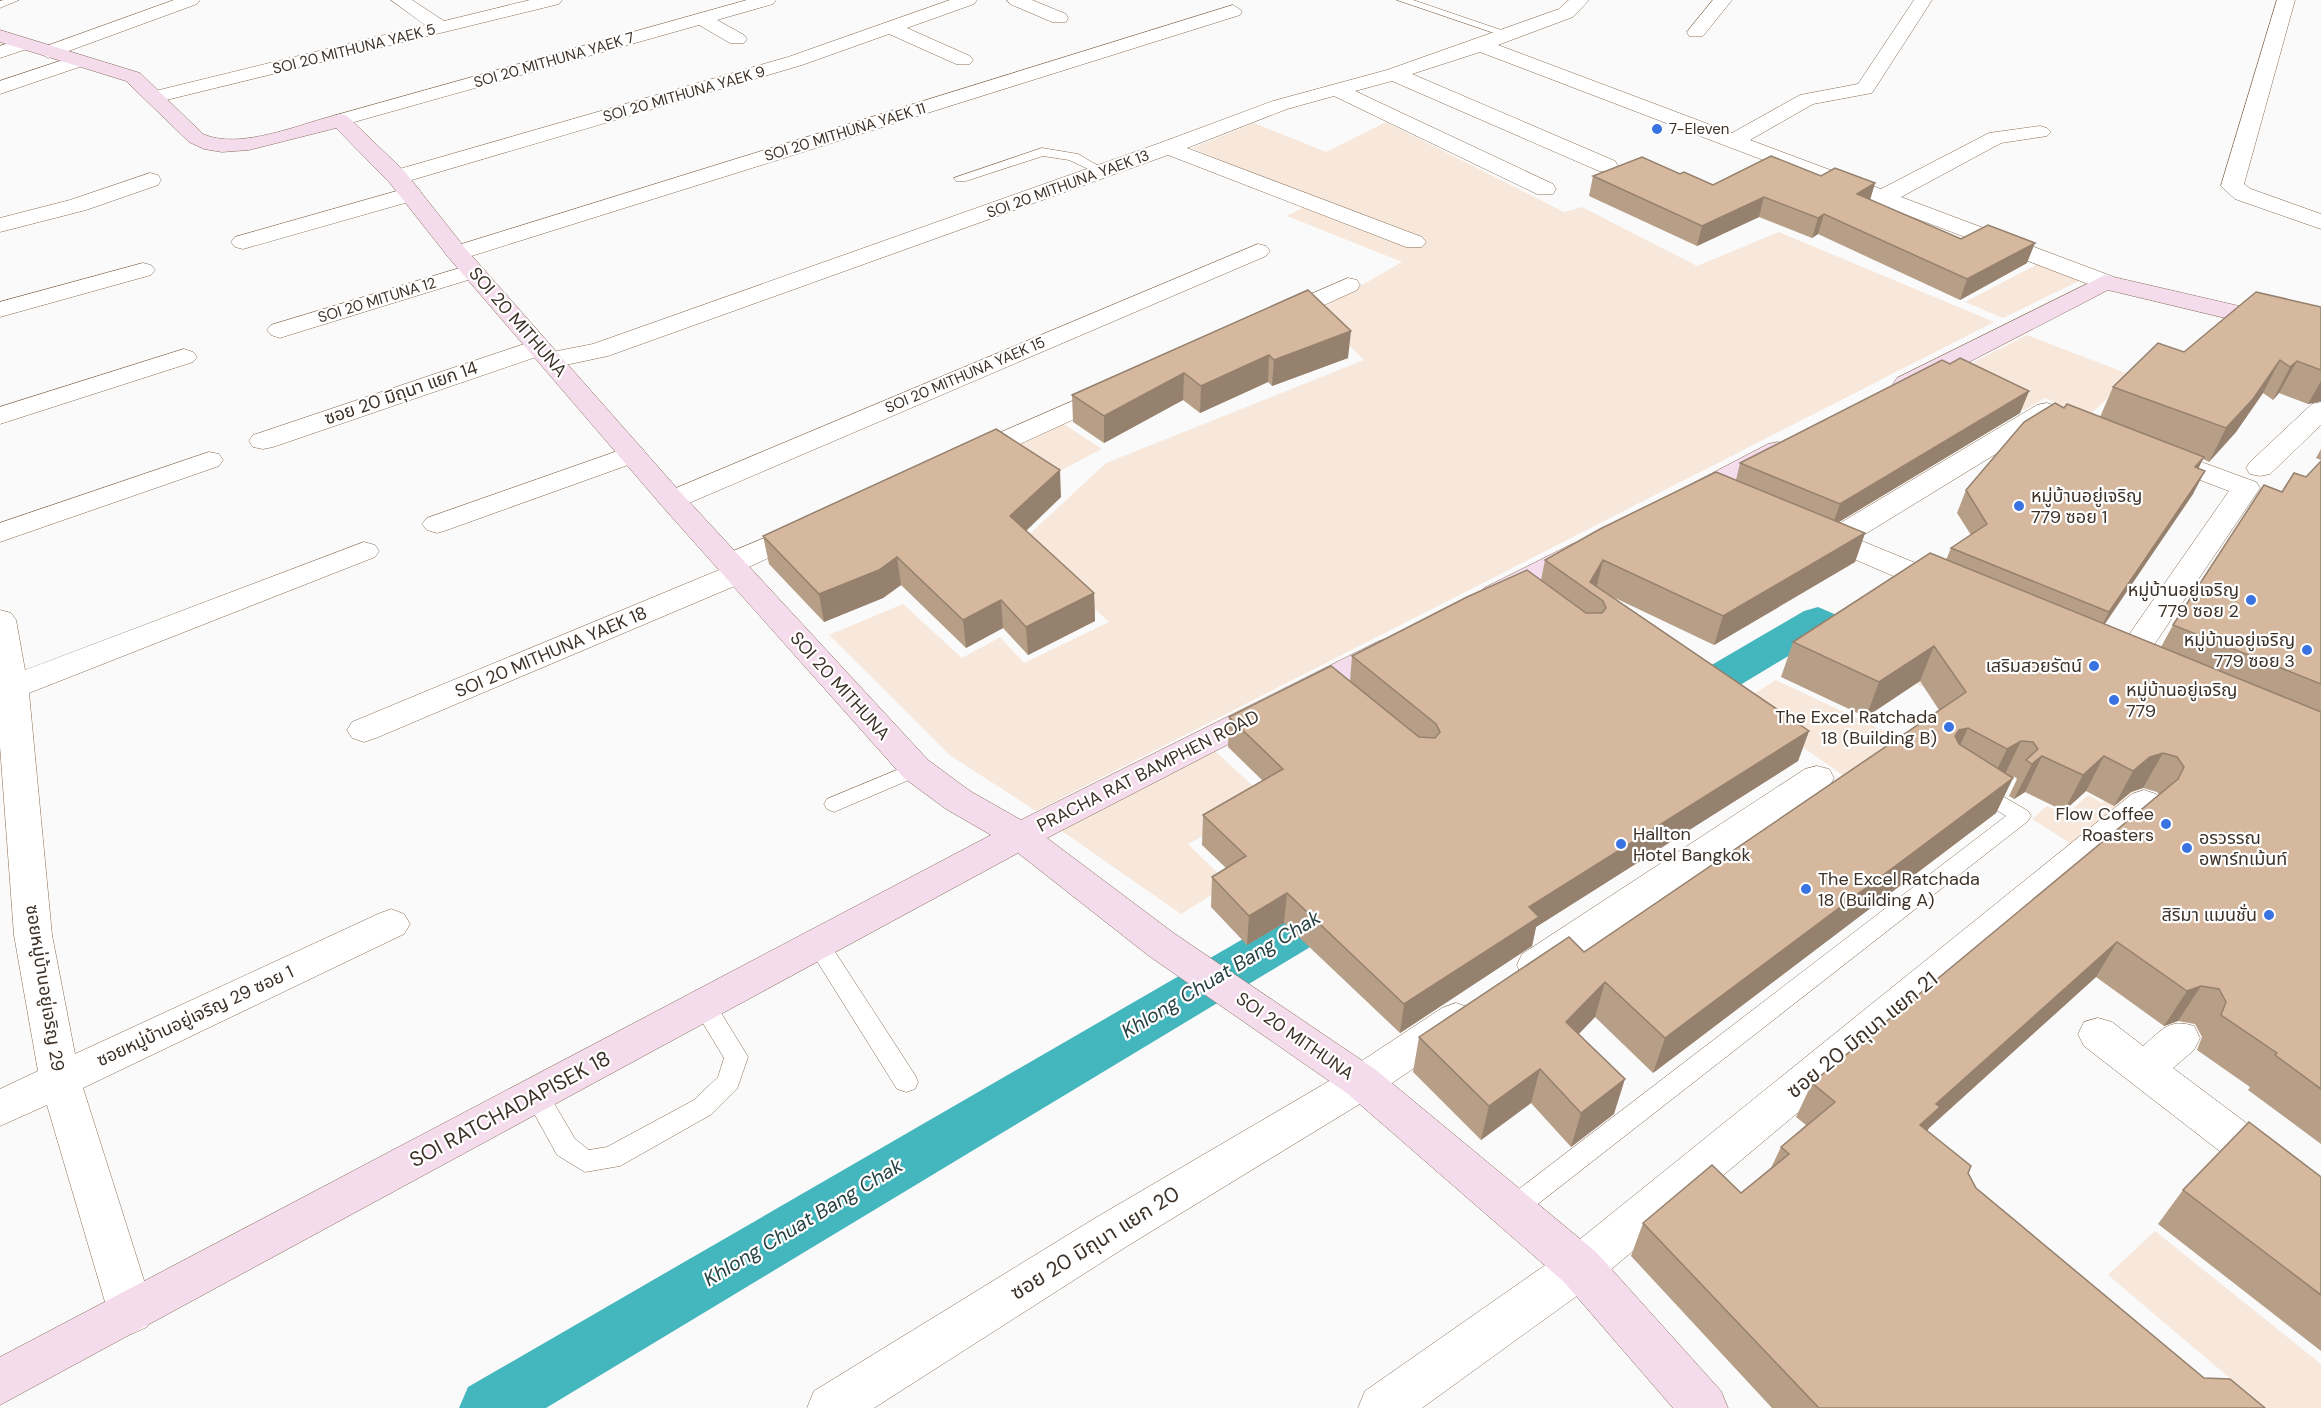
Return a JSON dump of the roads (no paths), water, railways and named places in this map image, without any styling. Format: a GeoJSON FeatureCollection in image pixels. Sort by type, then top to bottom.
{"type":"FeatureCollection","features":[{"type":"Feature","properties":{"kind":"street"},"geometry":{"type":"LineString","coordinates":[[48,52],[191,0]]}},
{"type":"Feature","properties":{"kind":"street"},"geometry":{"type":"LineString","coordinates":[[400,0],[442,28]]}},
{"type":"Feature","properties":{"kind":"street","name":"SOI 20 MITHUNA YAEK 5"},"geometry":{"type":"LineString","coordinates":[[154,98],[553,0]]}},
{"type":"Feature","properties":{"kind":"street","name":"SOI 20 MITHUNA YAEK 7"},"geometry":{"type":"LineString","coordinates":[[340,120],[767,0]]}},
{"type":"Feature","properties":{"kind":"street","name":"SOI 20 MITHUNA YAEK 9"},"geometry":{"type":"LineString","coordinates":[[243,242],[404,186],[795,62],[968,0]]}},
{"type":"Feature","properties":{"kind":"street"},"geometry":{"type":"LineString","coordinates":[[1016,0],[1059,18]]}},
{"type":"Feature","properties":{"kind":"street","name":"SOI 20 MITHUNA YAEK 13"},"geometry":{"type":"LineString","coordinates":[[545,353],[599,351],[1168,148],[1280,105],[1394,74],[1480,45],[1566,13],[1580,0]]}},
{"type":"Feature","properties":{"kind":"street"},"geometry":{"type":"LineString","coordinates":[[1696,32],[1723,0]]}},
{"type":"Feature","properties":{"kind":"street"},"geometry":{"type":"LineString","coordinates":[[1736,140],[1807,99],[1865,89],[1923,0]]}},
{"type":"Feature","properties":{"kind":"street"},"geometry":{"type":"LineString","coordinates":[[2286,0],[2232,186],[2243,194],[2321,222]]}},
{"type":"Feature","properties":{"kind":"street","name":"SOI 20 MITHUNA YAEK 11"},"geometry":{"type":"LineString","coordinates":[[465,262],[1233,11]]}},
{"type":"Feature","properties":{"kind":"street"},"geometry":{"type":"LineString","coordinates":[[702,19],[737,39]]}},
{"type":"Feature","properties":{"kind":"street"},"geometry":{"type":"LineString","coordinates":[[891,28],[963,60]]}},
{"type":"Feature","properties":{"kind":"street"},"geometry":{"type":"LineString","coordinates":[[8,44],[48,52],[134,77],[196,138],[223,146],[340,120]]}},
{"type":"Feature","properties":{"kind":"street"},"geometry":{"type":"LineString","coordinates":[[1480,45],[1736,140],[2105,282],[2158,297],[2241,312],[2321,333]]}},
{"type":"Feature","properties":{"kind":"street"},"geometry":{"type":"LineString","coordinates":[[0,88],[78,61]]}},
{"type":"Feature","properties":{"kind":"street"},"geometry":{"type":"LineString","coordinates":[[1394,74],[1607,166]]}},
{"type":"Feature","properties":{"kind":"street"},"geometry":{"type":"LineString","coordinates":[[1335,89],[1545,189]]}},
{"type":"Feature","properties":{"kind":"street","name":"SOI 20 MITHUNA"},"geometry":{"type":"LineString","coordinates":[[340,120],[404,186],[465,262],[672,500],[916,769],[957,800],[1020,836],[1162,945],[1362,1082],[1580,1267],[1704,1408]]}},
{"type":"Feature","properties":{"kind":"street"},"geometry":{"type":"LineString","coordinates":[[1884,197],[1996,136],[2040,132]]}},
{"type":"Feature","properties":{"kind":"street"},"geometry":{"type":"LineString","coordinates":[[1168,148],[1414,242]]}},
{"type":"Feature","properties":{"kind":"street"},"geometry":{"type":"LineString","coordinates":[[0,225],[78,206],[150,180]]}},
{"type":"Feature","properties":{"kind":"street","name":"SOI 20 MITHUNA YAEK 15"},"geometry":{"type":"LineString","coordinates":[[672,500],[1258,251]]}},
{"type":"Feature","properties":{"kind":"street","name":"SOI 20 MITUNA 12"},"geometry":{"type":"LineString","coordinates":[[280,330],[465,262]]}},
{"type":"Feature","properties":{"kind":"street"},"geometry":{"type":"LineString","coordinates":[[0,310],[143,270]]}},
{"type":"Feature","properties":{"kind":"street"},"geometry":{"type":"LineString","coordinates":[[1878,399],[2105,282]]}},
{"type":"Feature","properties":{"kind":"street"},"geometry":{"type":"LineString","coordinates":[[1251,329],[1348,285]]}},
{"type":"Feature","properties":{"kind":"street","name":"ซอย 20 มิถุนา แยก 14"},"geometry":{"type":"LineString","coordinates":[[263,441],[545,353]]}},
{"type":"Feature","properties":{"kind":"street"},"geometry":{"type":"LineString","coordinates":[[0,416],[184,357]]}},
{"type":"Feature","properties":{"kind":"street"},"geometry":{"type":"LineString","coordinates":[[947,466],[1142,378]]}},
{"type":"Feature","properties":{"kind":"street"},"geometry":{"type":"LineString","coordinates":[[2260,468],[2321,410]]}},
{"type":"Feature","properties":{"kind":"street"},"geometry":{"type":"LineString","coordinates":[[1834,540],[2047,411],[2080,424]]}},
{"type":"Feature","properties":{"kind":"street"},"geometry":{"type":"LineString","coordinates":[[1665,508],[1803,437]]}},
{"type":"Feature","properties":{"kind":"street"},"geometry":{"type":"LineString","coordinates":[[2096,650],[2138,667],[2246,488],[2135,445]]}},
{"type":"Feature","properties":{"kind":"street"},"geometry":{"type":"LineString","coordinates":[[437,524],[632,454]]}},
{"type":"Feature","properties":{"kind":"street"},"geometry":{"type":"LineString","coordinates":[[0,533],[209,460]]}},
{"type":"Feature","properties":{"kind":"street"},"geometry":{"type":"LineString","coordinates":[[1707,487],[1739,500]]}},
{"type":"Feature","properties":{"kind":"street","name":"SOI 20 MITHUNA YAEK 18"},"geometry":{"type":"LineString","coordinates":[[364,730],[734,569],[828,520]]}},
{"type":"Feature","properties":{"kind":"street"},"geometry":{"type":"LineString","coordinates":[[1792,522],[1972,597]]}},
{"type":"Feature","properties":{"kind":"street"},"geometry":{"type":"LineString","coordinates":[[1474,606],[1525,591],[1612,535]]}},
{"type":"Feature","properties":{"kind":"street"},"geometry":{"type":"LineString","coordinates":[[6,690],[364,551]]}},
{"type":"Feature","properties":{"kind":"street","name":"ซอยหมู่บ้านอยู่เจริญ 29"},"geometry":{"type":"LineString","coordinates":[[0,620],[33,935],[60,1080],[131,1312]]}},
{"type":"Feature","properties":{"kind":"street","name":"PRACHA RAT BAMPHEN ROAD"},"geometry":{"type":"LineString","coordinates":[[1020,836],[1335,688],[1410,638]]}},
{"type":"Feature","properties":{"kind":"street","name":"ซอย 20 มิถุนา แยก 20"},"geometry":{"type":"LineString","coordinates":[[831,1408],[1113,1231],[1362,1082],[1817,778]]}},
{"type":"Feature","properties":{"kind":"street","name":"ซอย 20 มิถุนา แยก 21"},"geometry":{"type":"LineString","coordinates":[[1382,1408],[1580,1267],[2144,803]]}},
{"type":"Feature","properties":{"kind":"street","name":"SOI RATCHADAPISEK 18"},"geometry":{"type":"LineString","coordinates":[[0,1382],[1020,836]]}},
{"type":"Feature","properties":{"kind":"street","name":"ซอยหมู่บ้านอยู่เจริญ 29 ซอย 1"},"geometry":{"type":"LineString","coordinates":[[0,1108],[391,924]]}},
{"type":"Feature","properties":{"kind":"street"},"geometry":{"type":"LineString","coordinates":[[2098,1034],[2321,1204]]}},
{"type":"Feature","properties":{"kind":"street"},"geometry":{"type":"LineString","coordinates":[[2145,1069],[2180,1038]]}},
{"type":"Feature","properties":{"kind":"lane"},"geometry":{"type":"LineString","coordinates":[[0,5],[14,0]]}},
{"type":"Feature","properties":{"kind":"lane"},"geometry":{"type":"LineString","coordinates":[[1402,0],[1508,34]]}},
{"type":"Feature","properties":{"kind":"lane"},"geometry":{"type":"LineString","coordinates":[[961,178],[1041,152],[1067,154],[1103,171]]}},
{"type":"Feature","properties":{"kind":"lane"},"geometry":{"type":"LineString","coordinates":[[834,804],[916,769]]}},
{"type":"Feature","properties":{"kind":"lane"},"geometry":{"type":"LineString","coordinates":[[1511,1210],[2021,816],[1978,787]]}},
{"type":"Feature","properties":{"kind":"lane"},"geometry":{"type":"LineString","coordinates":[[818,944],[906,1082]]}},
{"type":"Feature","properties":{"kind":"lane"},"geometry":{"type":"LineString","coordinates":[[536,1095],[566,1147],[585,1161],[611,1158],[703,1107],[728,1082],[736,1057],[704,1005]]}},
{"type":"Feature","properties":{"kind":"waterway","name":"Khlong Chuat Bang Chak"},"geometry":{"type":"LineString","coordinates":[[1677,704],[1818,620],[1874,646]]}},
{"type":"Feature","properties":{"kind":"waterway","name":"Khlong Chuat Bang Chak"},"geometry":{"type":"LineString","coordinates":[[489,1408],[1343,904]]}},
{"type":"Feature","properties":{"kind":"place","name":"7-Eleven"},"geometry":{"type":"Point","coordinates":[1657,129]}},
{"type":"Feature","properties":{"kind":"place","name":"หมู่บ้านอยู่เจริญ 779 ซอย 1"},"geometry":{"type":"Point","coordinates":[2019,506]}},
{"type":"Feature","properties":{"kind":"place","name":"หมู่บ้านอยู่เจริญ 779 ซอย 2"},"geometry":{"type":"Point","coordinates":[2251,600]}},
{"type":"Feature","properties":{"kind":"place","name":"หมู่บ้านอยู่เจริญ 779 ซอย 3"},"geometry":{"type":"Point","coordinates":[2307,650]}},
{"type":"Feature","properties":{"kind":"place","name":"เสริมสวยรัตน์"},"geometry":{"type":"Point","coordinates":[2094,666]}},
{"type":"Feature","properties":{"kind":"place","name":"หมู่บ้านอยู่เจริญ 779"},"geometry":{"type":"Point","coordinates":[2114,700]}},
{"type":"Feature","properties":{"kind":"place","name":"The Excel Ratchada 18 (Building B)"},"geometry":{"type":"Point","coordinates":[1949,727]}},
{"type":"Feature","properties":{"kind":"place","name":"Flow Coffee Roasters"},"geometry":{"type":"Point","coordinates":[2166,824]}},
{"type":"Feature","properties":{"kind":"place","name":"Hallton Hotel Bangkok"},"geometry":{"type":"Point","coordinates":[1621,844]}},
{"type":"Feature","properties":{"kind":"place","name":"อรวรรณ อพาร์ทเม้นท์"},"geometry":{"type":"Point","coordinates":[2187,848]}},
{"type":"Feature","properties":{"kind":"place","name":"The Excel Ratchada 18 (Building A)"},"geometry":{"type":"Point","coordinates":[1806,889]}},
{"type":"Feature","properties":{"kind":"place","name":"สิริมา แมนชั่น"},"geometry":{"type":"Point","coordinates":[2269,915]}}]}
